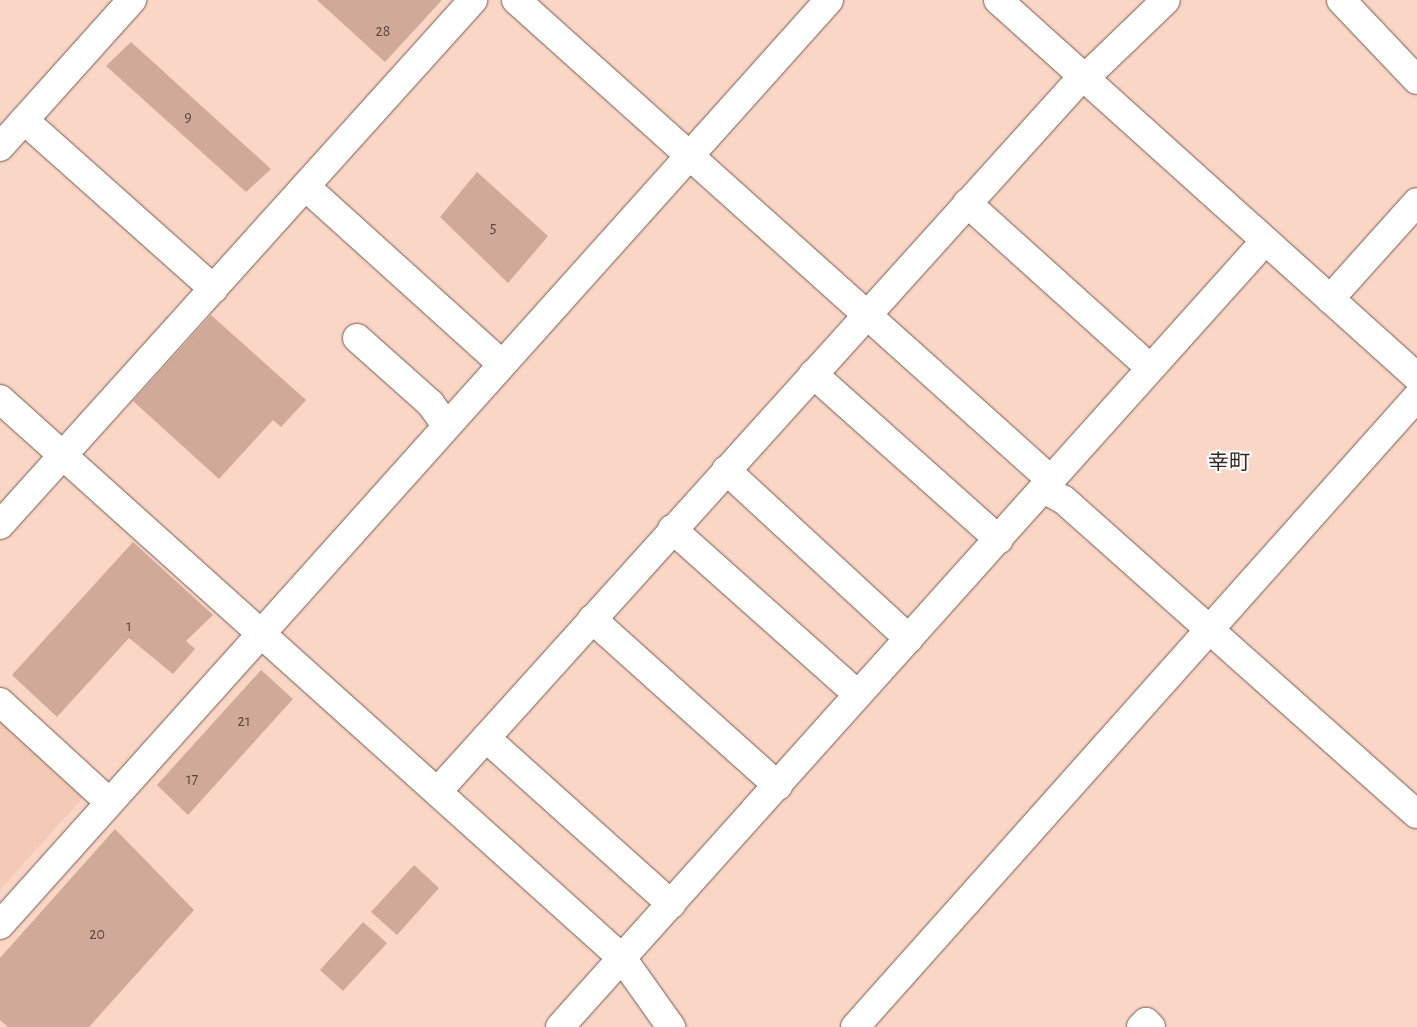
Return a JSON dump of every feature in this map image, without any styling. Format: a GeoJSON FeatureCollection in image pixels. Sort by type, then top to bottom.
{"type":"FeatureCollection","features":[{"type":"Feature","properties":{"kind":"street"},"geometry":{"type":"LineString","coordinates":[[0,147],[132,0]]}},
{"type":"Feature","properties":{"kind":"street"},"geometry":{"type":"LineString","coordinates":[[0,525],[473,0]]}},
{"type":"Feature","properties":{"kind":"street"},"geometry":{"type":"LineString","coordinates":[[516,0],[866,314],[1064,500],[1417,814]]}},
{"type":"Feature","properties":{"kind":"street"},"geometry":{"type":"LineString","coordinates":[[0,925],[259,633],[829,0]]}},
{"type":"Feature","properties":{"kind":"street"},"geometry":{"type":"LineString","coordinates":[[998,0],[1417,377]]}},
{"type":"Feature","properties":{"kind":"street"},"geometry":{"type":"LineString","coordinates":[[438,791],[967,203],[1084,77],[1166,0]]}},
{"type":"Feature","properties":{"kind":"street"},"geometry":{"type":"LineString","coordinates":[[1341,0],[1417,80]]}},
{"type":"Feature","properties":{"kind":"street"},"geometry":{"type":"LineString","coordinates":[[24,120],[214,289]]}},
{"type":"Feature","properties":{"kind":"street"},"geometry":{"type":"LineString","coordinates":[[306,187],[501,363]]}},
{"type":"Feature","properties":{"kind":"street"},"geometry":{"type":"LineString","coordinates":[[1330,299],[1417,202]]}},
{"type":"Feature","properties":{"kind":"street"},"geometry":{"type":"LineString","coordinates":[[967,203],[1150,368]]}},
{"type":"Feature","properties":{"kind":"street"},"geometry":{"type":"LineString","coordinates":[[560,1027],[999,540],[1150,368],[1265,241]]}},
{"type":"Feature","properties":{"kind":"street"},"geometry":{"type":"LineString","coordinates":[[357,338],[430,403],[446,425]]}},
{"type":"Feature","properties":{"kind":"street"},"geometry":{"type":"LineString","coordinates":[[813,374],[999,540]]}},
{"type":"Feature","properties":{"kind":"street"},"geometry":{"type":"LineString","coordinates":[[855,1027],[1208,629],[1417,397]]}},
{"type":"Feature","properties":{"kind":"street"},"geometry":{"type":"LineString","coordinates":[[0,399],[622,958],[671,1027]]}},
{"type":"Feature","properties":{"kind":"street"},"geometry":{"type":"LineString","coordinates":[[726,470],[909,639]]}},
{"type":"Feature","properties":{"kind":"street"},"geometry":{"type":"LineString","coordinates":[[672,529],[858,696]]}},
{"type":"Feature","properties":{"kind":"street"},"geometry":{"type":"LineString","coordinates":[[592,618],[778,786]]}},
{"type":"Feature","properties":{"kind":"street"},"geometry":{"type":"LineString","coordinates":[[0,702],[110,802]]}},
{"type":"Feature","properties":{"kind":"street"},"geometry":{"type":"LineString","coordinates":[[486,738],[671,904]]}},
{"type":"Feature","properties":{"kind":"street"},"geometry":{"type":"LineString","coordinates":[[1141,1027],[1146,1022],[1151,1027]]}},
{"type":"Feature","properties":{"kind":"shaded area"},"geometry":{"type":"Polygon","coordinates":[[[0,712],[88,792],[0,890],[0,712]]]}},
{"type":"Feature","properties":{"kind":"building"},"geometry":{"type":"Polygon","coordinates":[[[317,0],[442,0],[385,62],[317,0]]]}},
{"type":"Feature","properties":{"kind":"building"},"geometry":{"type":"Polygon","coordinates":[[[131,42],[271,169],[246,192],[106,66],[131,42]]]}},
{"type":"Feature","properties":{"kind":"building"},"geometry":{"type":"Polygon","coordinates":[[[477,172],[548,236],[508,283],[440,217],[477,172]]]}},
{"type":"Feature","properties":{"kind":"building"},"geometry":{"type":"Polygon","coordinates":[[[211,315],[306,400],[281,427],[273,420],[219,479],[133,401],[211,315]]]}},
{"type":"Feature","properties":{"kind":"building"},"geometry":{"type":"Polygon","coordinates":[[[133,542],[213,615],[186,641],[195,649],[173,674],[129,638],[57,717],[12,675],[133,542]]]}},
{"type":"Feature","properties":{"kind":"building"},"geometry":{"type":"Polygon","coordinates":[[[261,670],[293,699],[188,815],[157,785],[261,670]]]}},
{"type":"Feature","properties":{"kind":"building"},"geometry":{"type":"Polygon","coordinates":[[[115,829],[194,910],[89,1027],[8,1027],[0,1020],[0,958],[115,829]]]}},
{"type":"Feature","properties":{"kind":"building"},"geometry":{"type":"Polygon","coordinates":[[[414,865],[439,888],[397,935],[371,912],[414,865]]]}},
{"type":"Feature","properties":{"kind":"building"},"geometry":{"type":"Polygon","coordinates":[[[363,922],[387,943],[343,991],[320,970],[363,922]]]}},
{"type":"Feature","properties":{"kind":"district","name":"幸町"},"geometry":{"type":"Point","coordinates":[1229,463]}}]}
